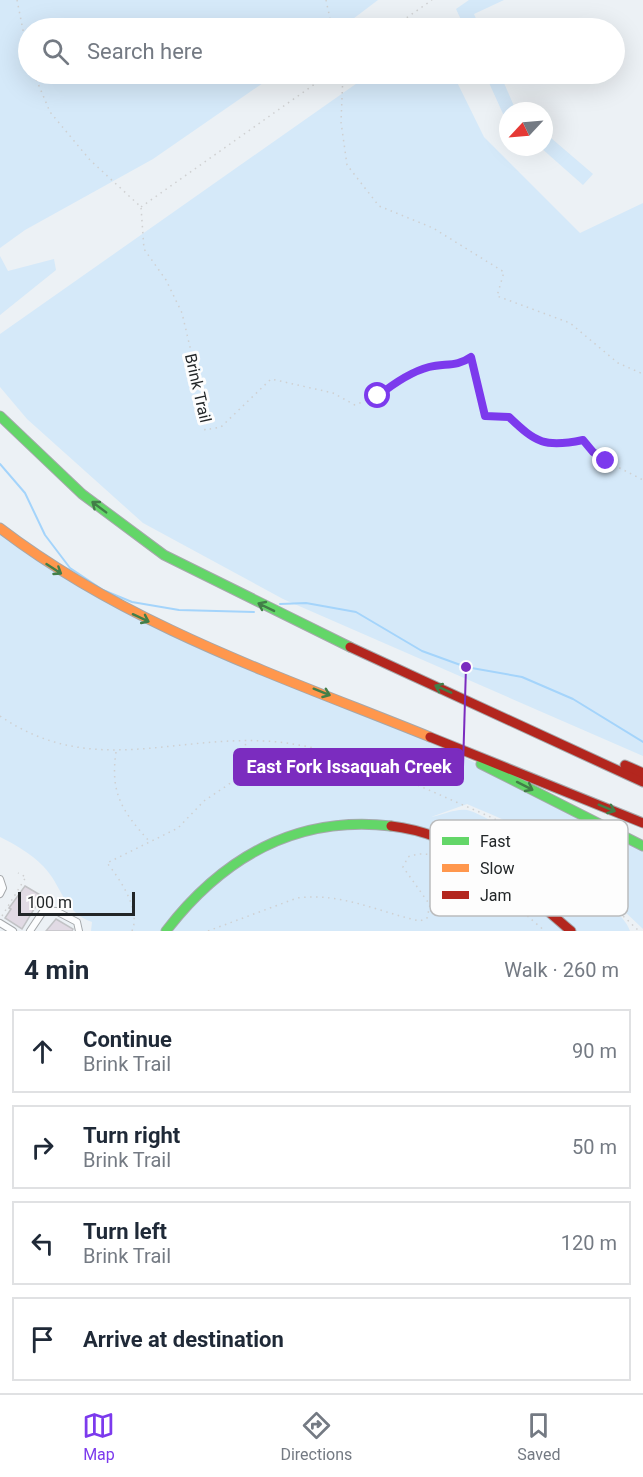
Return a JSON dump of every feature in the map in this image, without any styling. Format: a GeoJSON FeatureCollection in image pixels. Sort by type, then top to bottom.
{"type":"FeatureCollection","features":[{"type":"Feature","properties":{"kind":"main road"},"geometry":{"type":"LineString","coordinates":[[0,416],[82,494],[164,555],[306,627],[643,782]]}},
{"type":"Feature","properties":{"kind":"main road"},"geometry":{"type":"LineString","coordinates":[[0,528],[89,591],[157,625],[643,823]]}},
{"type":"Feature","properties":{"kind":"main road"},"geometry":{"type":"LineString","coordinates":[[497,713],[643,773]]}},
{"type":"Feature","properties":{"kind":"main road"},"geometry":{"type":"LineString","coordinates":[[416,731],[592,820]]}},
{"type":"Feature","properties":{"kind":"main road"},"geometry":{"type":"LineString","coordinates":[[166,931],[204,886],[243,857],[296,834],[326,827],[355,824],[395,826],[430,834]]}},
{"type":"Feature","properties":{"kind":"main road"},"geometry":{"type":"LineString","coordinates":[[628,838],[643,846]]}},
{"type":"Feature","properties":{"kind":"main road"},"geometry":{"type":"LineString","coordinates":[[553,916],[571,931]]}},
{"type":"Feature","properties":{"kind":"street"},"geometry":{"type":"LineString","coordinates":[[0,879],[3,888],[0,894]]}},
{"type":"Feature","properties":{"kind":"street"},"geometry":{"type":"LineString","coordinates":[[30,931],[44,910],[56,911],[77,922],[79,931]]}},
{"type":"Feature","properties":{"kind":"street"},"geometry":{"type":"LineString","coordinates":[[0,921],[13,931]]}},
{"type":"Feature","properties":{"kind":"path"},"geometry":{"type":"LineString","coordinates":[[17,0],[21,18]]}},
{"type":"Feature","properties":{"kind":"path"},"geometry":{"type":"LineString","coordinates":[[326,0],[330,18]]}},
{"type":"Feature","properties":{"kind":"path"},"geometry":{"type":"LineString","coordinates":[[406,18],[432,0]]}},
{"type":"Feature","properties":{"kind":"path"},"geometry":{"type":"LineString","coordinates":[[38,84],[50,112],[90,160],[141,207],[315,84]]}},
{"type":"Feature","properties":{"kind":"path"},"geometry":{"type":"LineString","coordinates":[[343,84],[341,122],[347,165],[379,207],[434,228],[473,250],[504,272],[497,296],[570,323],[618,363],[643,374]]}},
{"type":"Feature","properties":{"kind":"path","name":"Brink Trail"},"geometry":{"type":"LineString","coordinates":[[141,207],[144,249],[166,280],[182,313],[201,394],[205,430],[221,427],[271,379],[333,393],[356,405],[378,396],[396,381],[429,367],[460,365],[471,357],[485,416],[509,417],[532,440],[560,445],[583,440],[593,452],[606,461],[643,480]]}},
{"type":"Feature","properties":{"kind":"path"},"geometry":{"type":"LineString","coordinates":[[0,717],[32,734],[50,740],[116,751],[245,741],[281,742],[343,757],[388,772],[495,820]]}},
{"type":"Feature","properties":{"kind":"path"},"geometry":{"type":"LineString","coordinates":[[132,931],[135,924],[131,906],[119,878],[107,863],[178,828],[204,801],[241,776],[249,763],[245,741]]}},
{"type":"Feature","properties":{"kind":"path"},"geometry":{"type":"LineString","coordinates":[[116,751],[113,774],[116,796],[149,842]]}},
{"type":"Feature","properties":{"kind":"path"},"geometry":{"type":"LineString","coordinates":[[208,931],[297,898],[311,896],[344,899],[420,921],[427,918],[430,905],[403,867],[408,857],[430,855]]}},
{"type":"Feature","properties":{"kind":"path"},"geometry":{"type":"LineString","coordinates":[[0,921],[26,878],[18,873]]}},
{"type":"Feature","properties":{"kind":"path"},"geometry":{"type":"LineString","coordinates":[[526,916],[545,931]]}},
{"type":"Feature","properties":{"kind":"path"},"geometry":{"type":"LineString","coordinates":[[624,916],[639,931]]}},
{"type":"Feature","properties":{"kind":"path"},"geometry":{"type":"LineString","coordinates":[[635,931],[636,927]]}},
{"type":"Feature","properties":{"kind":"shaded area"},"geometry":{"type":"Polygon","coordinates":[[[0,0],[378,0],[354,18],[18,18],[18,84],[262,84],[153,159],[25,230],[0,248],[0,0]]]}},
{"type":"Feature","properties":{"kind":"shaded area"},"geometry":{"type":"Polygon","coordinates":[[[469,0],[504,0],[474,14],[476,18],[460,18],[456,9],[469,0]]]}},
{"type":"Feature","properties":{"kind":"shaded area"},"geometry":{"type":"Polygon","coordinates":[[[356,84],[458,84],[484,137],[499,152],[499,156],[503,156],[580,233],[643,203],[643,756],[283,599],[143,523],[27,419],[0,387],[0,334],[356,84]]]}},
{"type":"Feature","properties":{"kind":"shaded area"},"geometry":{"type":"Polygon","coordinates":[[[490,84],[504,84],[512,102],[499,102],[499,105],[490,84]]]}},
{"type":"Feature","properties":{"kind":"shaded area"},"geometry":{"type":"Polygon","coordinates":[[[553,140],[593,174],[583,185],[550,156],[553,156],[553,140]]]}},
{"type":"Feature","properties":{"kind":"shaded area"},"geometry":{"type":"Polygon","coordinates":[[[0,256],[8,271],[54,259],[56,270],[0,315],[0,256]]]}},
{"type":"Feature","properties":{"kind":"shaded area"},"geometry":{"type":"Polygon","coordinates":[[[0,528],[89,591],[415,733],[591,820],[503,820],[467,804],[431,817],[467,810],[489,820],[430,820],[430,916],[621,916],[630,931],[91,931],[92,922],[75,912],[43,866],[23,850],[0,837],[0,528]]]}},
{"type":"Feature","properties":{"kind":"shaded area"},"geometry":{"type":"Polygon","coordinates":[[[628,839],[643,846],[643,929],[628,915],[628,839]]]}},
{"type":"Feature","properties":{"kind":"building"},"geometry":{"type":"Polygon","coordinates":[[[25,886],[42,896],[22,929],[5,918],[11,909],[9,908],[25,886]]]}},
{"type":"Feature","properties":{"kind":"building"},"geometry":{"type":"Polygon","coordinates":[[[56,919],[73,929],[72,931],[46,931],[56,919]]]}},
{"type":"Feature","properties":{"kind":"waterway"},"geometry":{"type":"LineString","coordinates":[[0,464],[25,493],[45,535],[70,568],[103,590],[132,602],[179,610],[254,612]]}},
{"type":"Feature","properties":{"kind":"waterway"},"geometry":{"type":"LineString","coordinates":[[280,604],[306,603],[356,612],[422,651],[466,667],[522,677],[573,699],[643,742]]}},
{"type":"Feature","properties":{"kind":"traffic: fast"},"geometry":{"type":"LineString","coordinates":[[0,416],[82,494],[164,555],[350,647]]}},
{"type":"Feature","properties":{"kind":"traffic: fast"},"geometry":{"type":"LineString","coordinates":[[481,764],[592,820]]}},
{"type":"Feature","properties":{"kind":"traffic: fast"},"geometry":{"type":"LineString","coordinates":[[166,931],[211,882],[264,847],[293,835],[324,828],[356,824],[391,826]]}},
{"type":"Feature","properties":{"kind":"traffic: fast"},"geometry":{"type":"LineString","coordinates":[[628,838],[643,846]]}},
{"type":"Feature","properties":{"kind":"traffic: slow"},"geometry":{"type":"LineString","coordinates":[[0,528],[49,563],[100,594],[153,621],[208,647],[430,737]]}},
{"type":"Feature","properties":{"kind":"traffic: jam"},"geometry":{"type":"LineString","coordinates":[[350,647],[643,782]]}},
{"type":"Feature","properties":{"kind":"traffic: jam"},"geometry":{"type":"LineString","coordinates":[[430,737],[643,823]]}},
{"type":"Feature","properties":{"kind":"traffic: jam"},"geometry":{"type":"LineString","coordinates":[[625,765],[643,773]]}},
{"type":"Feature","properties":{"kind":"traffic: jam"},"geometry":{"type":"LineString","coordinates":[[391,826],[430,835]]}},
{"type":"Feature","properties":{"kind":"traffic: jam"},"geometry":{"type":"LineString","coordinates":[[553,916],[571,931]]}},
{"type":"Feature","properties":{"kind":"place","name":"East Fork Issaquah Creek"},"geometry":{"type":"Point","coordinates":[466,667]}},
{"type":"Feature","properties":{"kind":"route"},"geometry":{"type":"LineString","coordinates":[[378,396],[396,381],[429,367],[460,365],[471,357],[485,416],[509,417],[532,440],[560,445],[583,440],[593,452],[606,461]]}}]}
